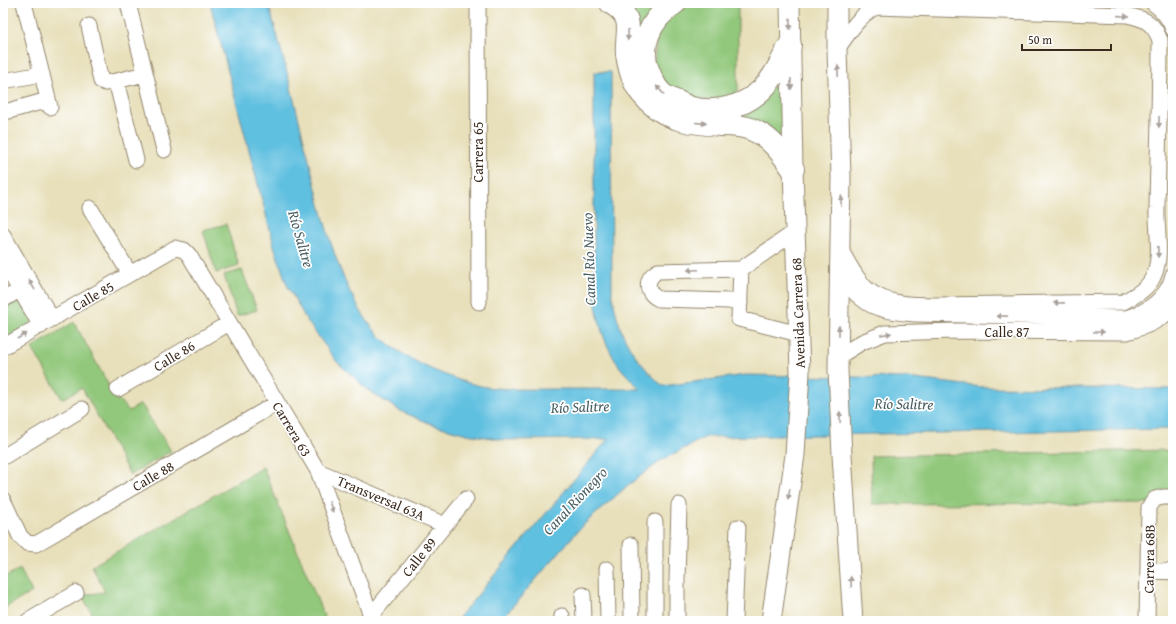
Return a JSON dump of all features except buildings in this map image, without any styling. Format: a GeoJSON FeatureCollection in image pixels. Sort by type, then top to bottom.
{"type":"FeatureCollection","features":[{"type":"Feature","properties":{"kind":"highway"},"geometry":{"type":"LineString","coordinates":[[611,3],[620,11],[629,25],[627,53],[633,78],[642,95],[654,107],[671,117],[689,122],[732,125],[756,131],[776,146],[793,169]]}},
{"type":"Feature","properties":{"kind":"highway"},"geometry":{"type":"LineString","coordinates":[[675,3],[654,23],[646,40],[644,58],[648,73],[662,94],[674,101],[693,108],[712,110],[731,107],[743,103],[758,94],[768,84],[790,45]]}},
{"type":"Feature","properties":{"kind":"main road","name":"Avenida Carrera 68"},"geometry":{"type":"LineString","coordinates":[[770,621],[795,455],[800,372],[793,169],[790,3]]}},
{"type":"Feature","properties":{"kind":"main road"},"geometry":{"type":"LineString","coordinates":[[837,3],[841,177],[838,364],[842,456],[853,621]]}},
{"type":"Feature","properties":{"kind":"street"},"geometry":{"type":"LineString","coordinates":[[5,112],[49,104],[24,3]]}},
{"type":"Feature","properties":{"kind":"street"},"geometry":{"type":"LineString","coordinates":[[128,3],[164,150]]}},
{"type":"Feature","properties":{"kind":"street","name":"Carrera 65"},"geometry":{"type":"LineString","coordinates":[[478,3],[479,302]]}},
{"type":"Feature","properties":{"kind":"street"},"geometry":{"type":"LineString","coordinates":[[1153,3],[1163,10],[1170,20],[1173,29]]}},
{"type":"Feature","properties":{"kind":"street"},"geometry":{"type":"LineString","coordinates":[[837,49],[859,19],[868,11],[876,7],[1126,15],[1141,18],[1150,23],[1156,29],[1160,40],[1157,210],[1158,259],[1153,277],[1146,287],[1139,293],[1123,302],[940,305],[917,305],[894,302],[880,298],[868,289],[857,277],[840,249]]}},
{"type":"Feature","properties":{"kind":"street"},"geometry":{"type":"LineString","coordinates":[[89,26],[102,80],[106,83],[145,74]]}},
{"type":"Feature","properties":{"kind":"street"},"geometry":{"type":"LineString","coordinates":[[3,81],[42,74]]}},
{"type":"Feature","properties":{"kind":"street"},"geometry":{"type":"LineString","coordinates":[[116,81],[136,160]]}},
{"type":"Feature","properties":{"kind":"street"},"geometry":{"type":"LineString","coordinates":[[90,208],[130,274]]}},
{"type":"Feature","properties":{"kind":"street"},"geometry":{"type":"LineString","coordinates":[[735,302],[659,299],[651,294],[648,289],[648,283],[652,276],[658,271],[736,269],[795,232]]}},
{"type":"Feature","properties":{"kind":"street"},"geometry":{"type":"LineString","coordinates":[[3,234],[46,322]]}},
{"type":"Feature","properties":{"kind":"street","name":"Calle 85"},"geometry":{"type":"LineString","coordinates":[[3,347],[175,248],[184,250]]}},
{"type":"Feature","properties":{"kind":"street","name":"Carrera 63"},"geometry":{"type":"LineString","coordinates":[[184,250],[189,255],[318,471],[372,619]]}},
{"type":"Feature","properties":{"kind":"street"},"geometry":{"type":"LineString","coordinates":[[3,261],[19,290],[46,322]]}},
{"type":"Feature","properties":{"kind":"street"},"geometry":{"type":"LineString","coordinates":[[736,269],[735,302],[739,319],[799,334]]}},
{"type":"Feature","properties":{"kind":"street","name":"Calle 87"},"geometry":{"type":"LineString","coordinates":[[839,275],[857,296],[866,303],[892,312],[914,314],[1125,318],[1167,302]]}},
{"type":"Feature","properties":{"kind":"street"},"geometry":{"type":"LineString","coordinates":[[1167,302],[1173,275]]}},
{"type":"Feature","properties":{"kind":"street"},"geometry":{"type":"LineString","coordinates":[[3,300],[19,290]]}},
{"type":"Feature","properties":{"kind":"street","name":"Calle 87"},"geometry":{"type":"LineString","coordinates":[[838,364],[862,342],[885,333],[1127,332],[1151,324],[1162,317],[1167,302]]}},
{"type":"Feature","properties":{"kind":"street","name":"Calle 86"},"geometry":{"type":"LineString","coordinates":[[118,389],[229,323]]}},
{"type":"Feature","properties":{"kind":"street","name":"Calle 88"},"geometry":{"type":"LineString","coordinates":[[3,500],[20,536],[27,543],[36,544],[277,403]]}},
{"type":"Feature","properties":{"kind":"street"},"geometry":{"type":"LineString","coordinates":[[3,457],[82,409]]}},
{"type":"Feature","properties":{"kind":"street","name":"Transversal 63A"},"geometry":{"type":"LineString","coordinates":[[318,471],[445,525]]}},
{"type":"Feature","properties":{"kind":"street","name":"Carrera 68B"},"geometry":{"type":"LineString","coordinates":[[1147,621],[1149,507],[1155,499],[1173,497]]}},
{"type":"Feature","properties":{"kind":"street","name":"Calle 89"},"geometry":{"type":"LineString","coordinates":[[372,619],[466,498]]}},
{"type":"Feature","properties":{"kind":"street"},"geometry":{"type":"LineString","coordinates":[[677,621],[679,505]]}},
{"type":"Feature","properties":{"kind":"street"},"geometry":{"type":"LineString","coordinates":[[655,522],[655,621]]}},
{"type":"Feature","properties":{"kind":"street"},"geometry":{"type":"LineString","coordinates":[[734,621],[738,527]]}},
{"type":"Feature","properties":{"kind":"street"},"geometry":{"type":"LineString","coordinates":[[631,545],[632,621]]}},
{"type":"Feature","properties":{"kind":"street"},"geometry":{"type":"LineString","coordinates":[[607,569],[608,621]]}},
{"type":"Feature","properties":{"kind":"street"},"geometry":{"type":"LineString","coordinates":[[1149,570],[1173,572]]}},
{"type":"Feature","properties":{"kind":"street"},"geometry":{"type":"LineString","coordinates":[[28,621],[76,593]]}},
{"type":"Feature","properties":{"kind":"street"},"geometry":{"type":"LineString","coordinates":[[583,595],[584,621]]}},
{"type":"Feature","properties":{"kind":"green space"},"geometry":{"type":"Polygon","coordinates":[[[624,3],[666,3],[638,42],[624,3]]]}},
{"type":"Feature","properties":{"kind":"green space"},"geometry":{"type":"Polygon","coordinates":[[[690,3],[738,3],[738,91],[724,102],[680,98],[653,69],[658,31],[684,5],[690,3]]]}},
{"type":"Feature","properties":{"kind":"green space"},"geometry":{"type":"Polygon","coordinates":[[[784,78],[786,153],[740,118],[741,111],[784,78]]]}},
{"type":"Feature","properties":{"kind":"green space"},"geometry":{"type":"Polygon","coordinates":[[[226,224],[239,266],[216,273],[203,230],[226,224]]]}},
{"type":"Feature","properties":{"kind":"green space"},"geometry":{"type":"Polygon","coordinates":[[[242,270],[257,310],[237,316],[224,275],[242,270]]]}},
{"type":"Feature","properties":{"kind":"green space"},"geometry":{"type":"Polygon","coordinates":[[[17,296],[33,322],[3,340],[3,305],[17,296]]]}},
{"type":"Feature","properties":{"kind":"green space"},"geometry":{"type":"Polygon","coordinates":[[[74,322],[114,395],[129,411],[141,404],[171,451],[130,475],[82,388],[62,399],[32,348],[74,322]]]}},
{"type":"Feature","properties":{"kind":"green space"},"geometry":{"type":"Polygon","coordinates":[[[1173,450],[1173,503],[872,504],[871,456],[1173,450]]]}},
{"type":"Feature","properties":{"kind":"green space"},"geometry":{"type":"Polygon","coordinates":[[[263,467],[326,621],[96,621],[82,595],[105,592],[92,566],[263,467]]]}},
{"type":"Feature","properties":{"kind":"green space"},"geometry":{"type":"Polygon","coordinates":[[[20,569],[32,592],[3,609],[3,578],[20,569]]]}},
{"type":"Feature","properties":{"kind":"water"},"geometry":{"type":"Polygon","coordinates":[[[210,3],[268,3],[285,64],[321,210],[342,275],[362,314],[385,341],[411,359],[442,374],[472,384],[494,388],[640,389],[624,372],[613,357],[601,329],[596,308],[594,288],[594,72],[611,72],[612,292],[617,317],[625,339],[642,364],[663,386],[745,375],[907,378],[982,387],[1173,389],[1173,429],[706,437],[662,460],[627,486],[581,527],[500,621],[456,621],[608,439],[504,440],[467,434],[434,425],[400,411],[369,391],[337,362],[307,321],[287,285],[275,249],[210,3]]]}},
{"type":"Feature","properties":{"kind":"water label","name":"Río Salitre"},"geometry":{"type":"Point","coordinates":[301,239]}},
{"type":"Feature","properties":{"kind":"water label","name":"Canal Río Nuevo"},"geometry":{"type":"Point","coordinates":[589,259]}},
{"type":"Feature","properties":{"kind":"water label","name":"Río Salitre"},"geometry":{"type":"Point","coordinates":[904,404]}},
{"type":"Feature","properties":{"kind":"water label","name":"Río Salitre"},"geometry":{"type":"Point","coordinates":[580,407]}},
{"type":"Feature","properties":{"kind":"water label","name":"Canal Rionegro"},"geometry":{"type":"Point","coordinates":[575,501]}}]}
